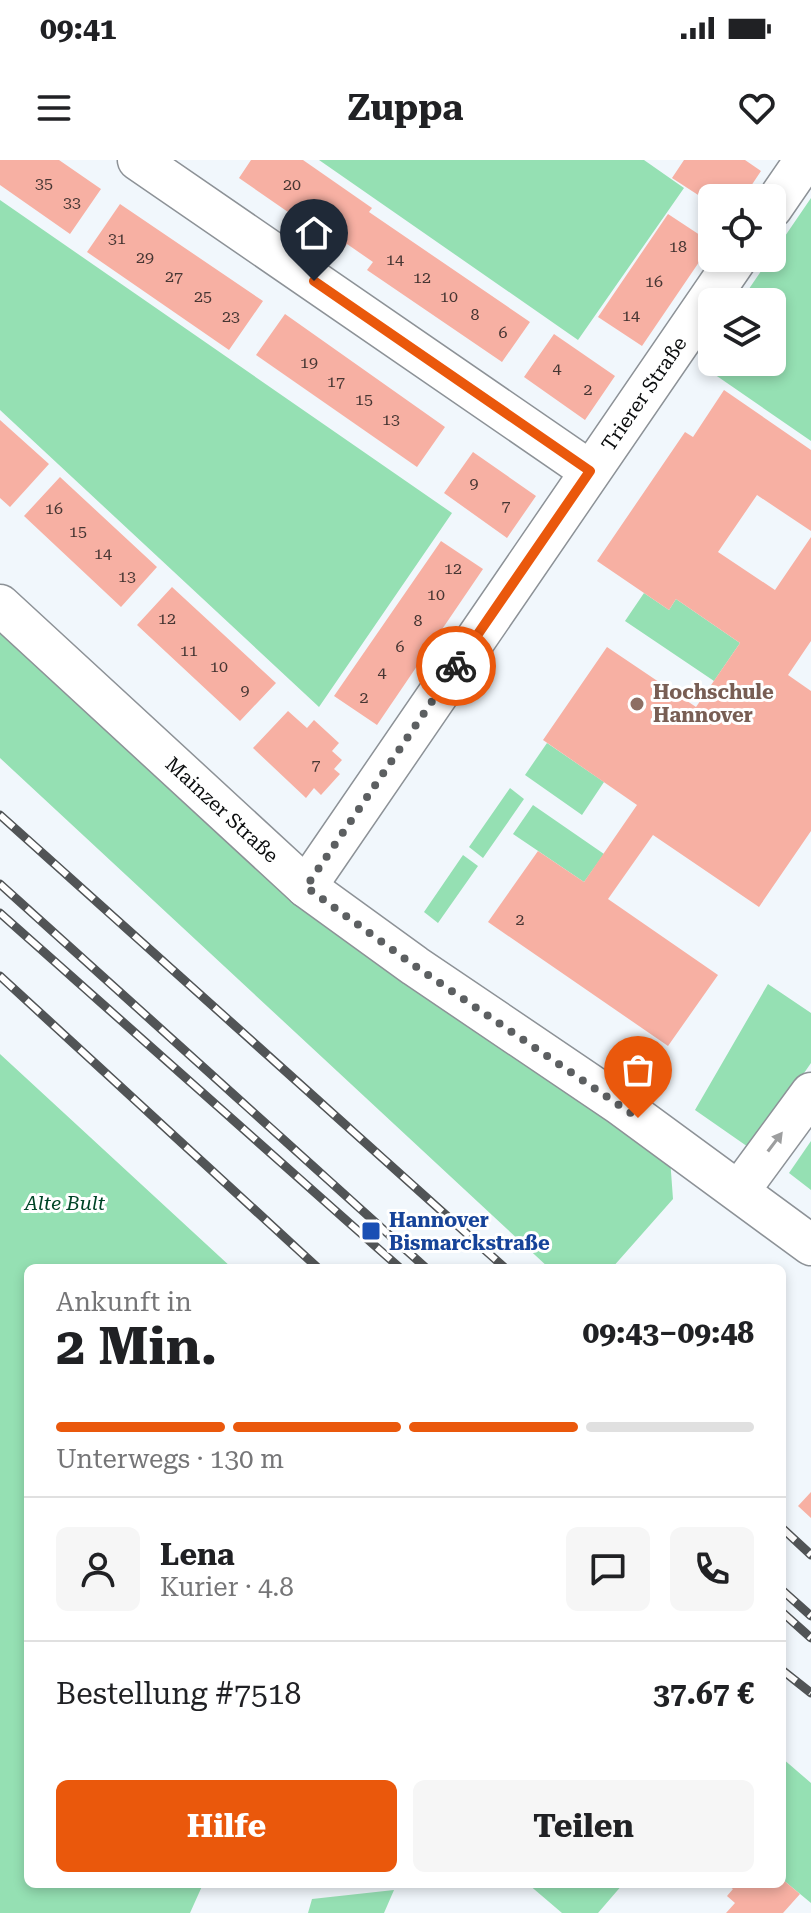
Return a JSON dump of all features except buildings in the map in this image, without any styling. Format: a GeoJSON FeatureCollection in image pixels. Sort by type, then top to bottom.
{"type":"FeatureCollection","features":[{"type":"Feature","properties":{"kind":"street"},"geometry":{"type":"LineString","coordinates":[[138,160],[590,471]]}},
{"type":"Feature","properties":{"kind":"street"},"geometry":{"type":"LineString","coordinates":[[786,188],[805,160]]}},
{"type":"Feature","properties":{"kind":"street","name":"Trierer Straße"},"geometry":{"type":"LineString","coordinates":[[306,887],[727,272]]}},
{"type":"Feature","properties":{"kind":"street","name":"Mainzer Straße"},"geometry":{"type":"LineString","coordinates":[[0,605],[306,887],[415,966],[619,1104],[811,1245]]}},
{"type":"Feature","properties":{"kind":"street"},"geometry":{"type":"LineString","coordinates":[[739,1191],[811,1093]]}},
{"type":"Feature","properties":{"kind":"green space"},"geometry":{"type":"Polygon","coordinates":[[[319,160],[644,160],[684,188],[578,340],[319,160]]]}},
{"type":"Feature","properties":{"kind":"green space"},"geometry":{"type":"Polygon","coordinates":[[[811,198],[811,441],[717,376],[786,376],[786,288],[750,288],[760,272],[786,272],[786,235],[811,198]]]}},
{"type":"Feature","properties":{"kind":"green space"},"geometry":{"type":"Polygon","coordinates":[[[0,200],[452,513],[319,707],[0,410],[0,200]]]}},
{"type":"Feature","properties":{"kind":"green space"},"geometry":{"type":"Polygon","coordinates":[[[644,593],[669,610],[676,599],[740,643],[714,681],[625,621],[644,593]]]}},
{"type":"Feature","properties":{"kind":"green space"},"geometry":{"type":"Polygon","coordinates":[[[0,612],[670,1158],[673,1199],[616,1264],[545,1264],[0,758],[0,612]]]}},
{"type":"Feature","properties":{"kind":"green space"},"geometry":{"type":"Polygon","coordinates":[[[547,743],[604,782],[582,815],[525,775],[547,743]]]}},
{"type":"Feature","properties":{"kind":"green space"},"geometry":{"type":"Polygon","coordinates":[[[510,788],[524,799],[483,858],[469,847],[510,788]]]}},
{"type":"Feature","properties":{"kind":"green space"},"geometry":{"type":"Polygon","coordinates":[[[533,805],[604,854],[584,882],[513,834],[533,805]]]}},
{"type":"Feature","properties":{"kind":"green space"},"geometry":{"type":"Polygon","coordinates":[[[463,855],[478,866],[438,923],[424,912],[463,855]]]}},
{"type":"Feature","properties":{"kind":"green space"},"geometry":{"type":"Polygon","coordinates":[[[768,984],[811,1013],[811,1063],[751,1149],[695,1110],[768,984]]]}},
{"type":"Feature","properties":{"kind":"green space","name":"Alte Bult"},"geometry":{"type":"Polygon","coordinates":[[[0,1054],[228,1264],[24,1264],[24,1888],[201,1888],[190,1913],[0,1913],[0,1054]]]}},
{"type":"Feature","properties":{"kind":"green space"},"geometry":{"type":"Polygon","coordinates":[[[811,1141],[811,1190],[789,1173],[811,1141]]]}},
{"type":"Feature","properties":{"kind":"green space"},"geometry":{"type":"Polygon","coordinates":[[[786,1761],[811,1783],[811,1903],[786,1882],[786,1761]]]}},
{"type":"Feature","properties":{"kind":"green space"},"geometry":{"type":"Polygon","coordinates":[[[533,1888],[620,1888],[598,1913],[562,1913],[533,1888]]]}},
{"type":"Feature","properties":{"kind":"green space"},"geometry":{"type":"Polygon","coordinates":[[[394,1890],[384,1913],[308,1913],[312,1899],[394,1890]]]}},
{"type":"Feature","properties":{"kind":"railway"},"geometry":{"type":"LineString","coordinates":[[0,815],[501,1264]]}},
{"type":"Feature","properties":{"kind":"railway"},"geometry":{"type":"LineString","coordinates":[[0,884],[422,1264]]}},
{"type":"Feature","properties":{"kind":"railway"},"geometry":{"type":"LineString","coordinates":[[0,913],[395,1264]]}},
{"type":"Feature","properties":{"kind":"railway"},"geometry":{"type":"LineString","coordinates":[[0,976],[314,1264]]}},
{"type":"Feature","properties":{"kind":"railway"},"geometry":{"type":"LineString","coordinates":[[786,1532],[811,1555]]}},
{"type":"Feature","properties":{"kind":"railway"},"geometry":{"type":"LineString","coordinates":[[786,1594],[811,1616]]}},
{"type":"Feature","properties":{"kind":"railway"},"geometry":{"type":"LineString","coordinates":[[786,1616],[811,1638]]}},
{"type":"Feature","properties":{"kind":"railway"},"geometry":{"type":"LineString","coordinates":[[786,1673],[811,1693]]}},
{"type":"Feature","properties":{"kind":"way so far"},"geometry":{"type":"LineString","coordinates":[[456,666],[306,887],[415,966],[638,1118]]}},
{"type":"Feature","properties":{"kind":"place","name":"Hochschule Hannover"},"geometry":{"type":"Point","coordinates":[637,704]}},
{"type":"Feature","properties":{"kind":"place","name":"Hannover Bismarckstraße"},"geometry":{"type":"Point","coordinates":[371,1231]}},
{"type":"Feature","properties":{"kind":"route"},"geometry":{"type":"LineString","coordinates":[[314,281],[590,471],[456,666]]}}]}
